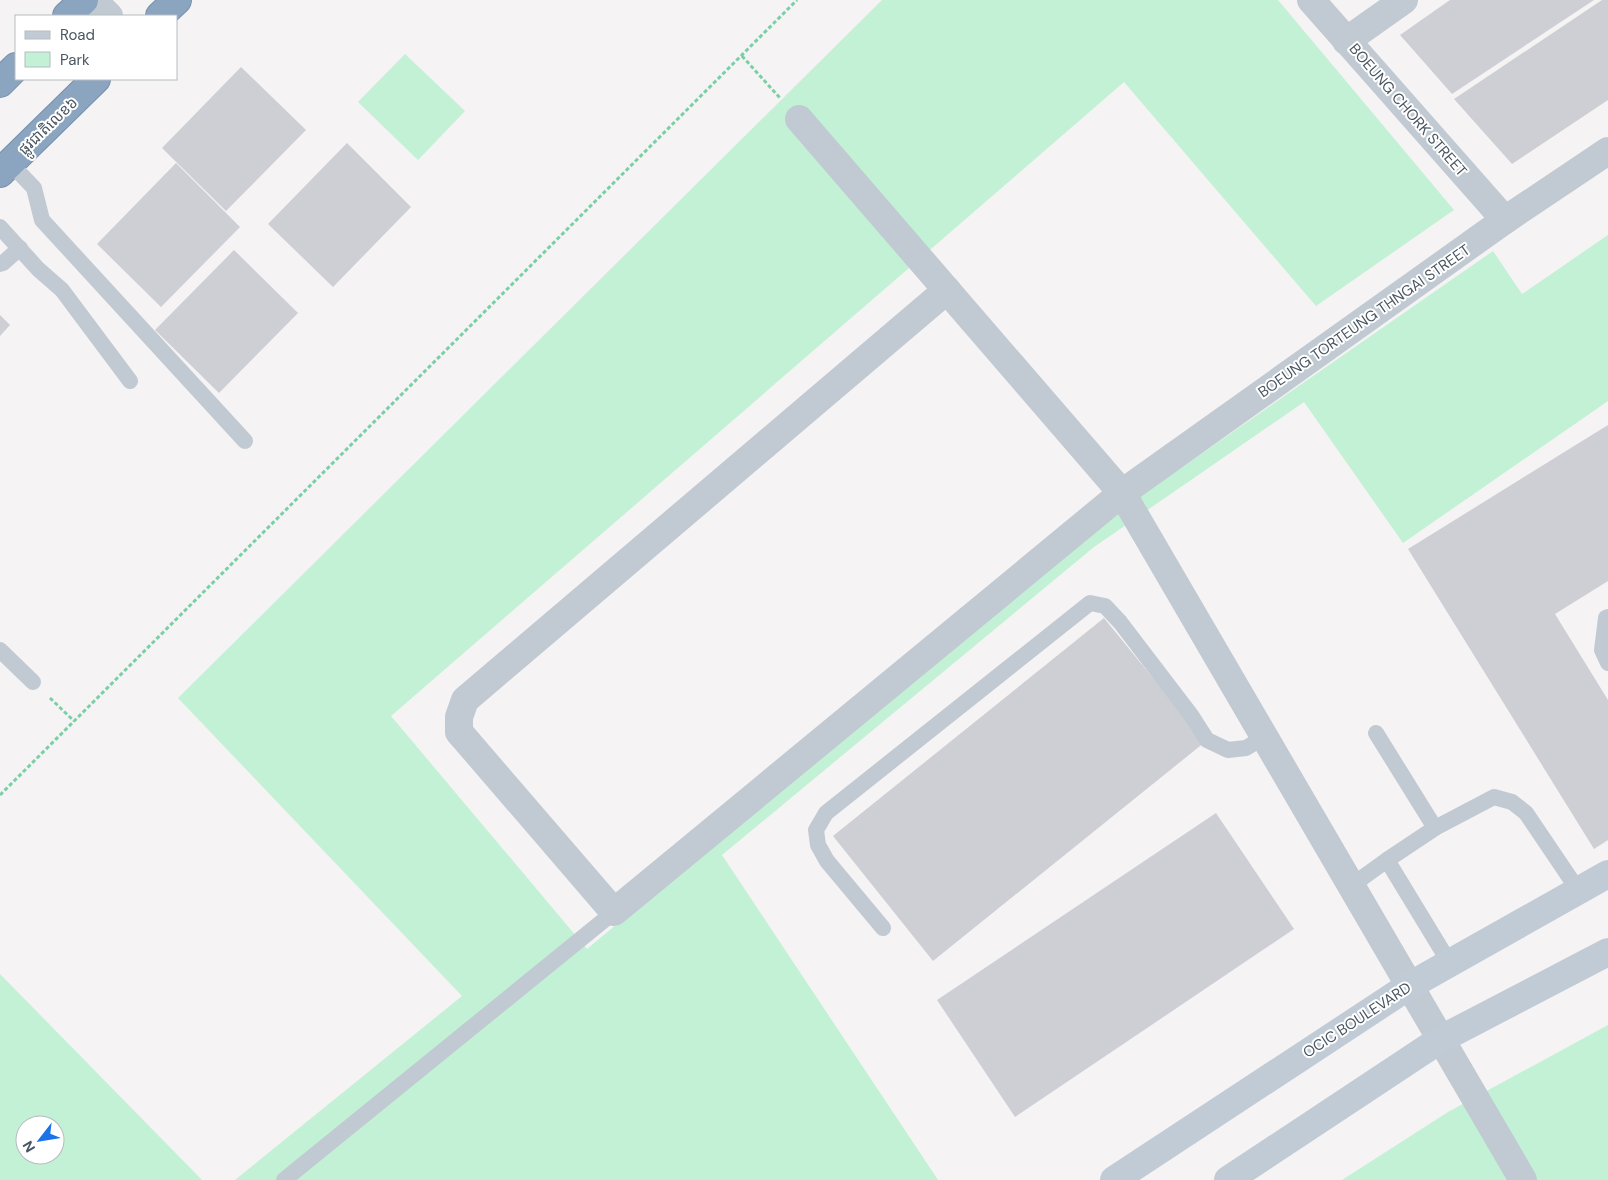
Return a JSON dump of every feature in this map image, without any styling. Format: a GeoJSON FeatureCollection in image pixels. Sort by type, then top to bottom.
{"type":"FeatureCollection","features":[{"type":"Feature","properties":{"kind":"highway"},"geometry":{"type":"LineString","coordinates":[[68,15],[84,0]]}},
{"type":"Feature","properties":{"kind":"highway"},"geometry":{"type":"LineString","coordinates":[[161,15],[177,0]]}},
{"type":"Feature","properties":{"kind":"highway"},"geometry":{"type":"LineString","coordinates":[[0,83],[15,68]]}},
{"type":"Feature","properties":{"kind":"highway","name":"ផ្លូវជាតិលេខ៦"},"geometry":{"type":"LineString","coordinates":[[5,168],[95,80]]}},
{"type":"Feature","properties":{"kind":"street"},"geometry":{"type":"LineString","coordinates":[[93,0],[107,15]]}},
{"type":"Feature","properties":{"kind":"street","name":"BOEUNG CHORK STREET"},"geometry":{"type":"LineString","coordinates":[[1311,0],[1505,220]]}},
{"type":"Feature","properties":{"kind":"street"},"geometry":{"type":"LineString","coordinates":[[1346,41],[1404,0]]}},
{"type":"Feature","properties":{"kind":"street"},"geometry":{"type":"LineString","coordinates":[[799,119],[1122,493],[1523,1180]]}},
{"type":"Feature","properties":{"kind":"street","name":"BOEUNG TORTEUNG THNGAI STREET"},"geometry":{"type":"LineString","coordinates":[[614,912],[1122,493],[1505,220],[1608,151]]}},
{"type":"Feature","properties":{"kind":"street"},"geometry":{"type":"LineString","coordinates":[[614,912],[459,732],[459,717],[465,700],[947,290]]}},
{"type":"Feature","properties":{"kind":"street","name":"OCIC BOULEVARD"},"geometry":{"type":"LineString","coordinates":[[1114,1180],[1409,986],[1608,874]]}},
{"type":"Feature","properties":{"kind":"street"},"geometry":{"type":"LineString","coordinates":[[1228,1180],[1441,1039],[1608,952]]}},
{"type":"Feature","properties":{"kind":"lane"},"geometry":{"type":"LineString","coordinates":[[5,168],[34,188],[42,220],[244,441]]}},
{"type":"Feature","properties":{"kind":"lane"},"geometry":{"type":"LineString","coordinates":[[0,227],[38,269],[62,290],[130,381]]}},
{"type":"Feature","properties":{"kind":"lane"},"geometry":{"type":"LineString","coordinates":[[0,264],[20,248]]}},
{"type":"Feature","properties":{"kind":"lane"},"geometry":{"type":"LineString","coordinates":[[883,928],[827,862],[818,845],[816,830],[826,813],[1090,603],[1105,606],[1120,622],[1192,715],[1207,740],[1228,750],[1246,748],[1264,737]]}},
{"type":"Feature","properties":{"kind":"lane"},"geometry":{"type":"LineString","coordinates":[[1608,617],[1606,618],[1602,650],[1608,663]]}},
{"type":"Feature","properties":{"kind":"lane"},"geometry":{"type":"LineString","coordinates":[[0,650],[33,682]]}},
{"type":"Feature","properties":{"kind":"lane"},"geometry":{"type":"LineString","coordinates":[[1376,733],[1435,828]]}},
{"type":"Feature","properties":{"kind":"lane"},"geometry":{"type":"LineString","coordinates":[[1351,886],[1435,828],[1494,797],[1512,802],[1526,814],[1578,890]]}},
{"type":"Feature","properties":{"kind":"lane"},"geometry":{"type":"LineString","coordinates":[[1387,860],[1449,962]]}},
{"type":"Feature","properties":{"kind":"lane"},"geometry":{"type":"LineString","coordinates":[[284,1180],[614,912]]}},
{"type":"Feature","properties":{"kind":"path"},"geometry":{"type":"LineString","coordinates":[[0,795],[797,0]]}},
{"type":"Feature","properties":{"kind":"path"},"geometry":{"type":"LineString","coordinates":[[742,56],[799,119]]}},
{"type":"Feature","properties":{"kind":"path"},"geometry":{"type":"LineString","coordinates":[[33,682],[74,721]]}},
{"type":"Feature","properties":{"kind":"green space"},"geometry":{"type":"Polygon","coordinates":[[[882,0],[1278,0],[1454,210],[1316,306],[1124,82],[391,716],[587,949],[1086,534],[1493,251],[1522,294],[1608,235],[1608,401],[1403,543],[1304,402],[1094,547],[722,855],[938,1180],[235,1180],[462,996],[178,698],[882,0]]]}},
{"type":"Feature","properties":{"kind":"green space"},"geometry":{"type":"Polygon","coordinates":[[[405,54],[465,111],[418,160],[358,102],[405,54]]]}},
{"type":"Feature","properties":{"kind":"green space"},"geometry":{"type":"Polygon","coordinates":[[[0,974],[202,1180],[0,1180],[0,974]]]}},
{"type":"Feature","properties":{"kind":"green space"},"geometry":{"type":"Polygon","coordinates":[[[1608,1025],[1608,1180],[1342,1180],[1448,1112],[1608,1025]]]}},
{"type":"Feature","properties":{"kind":"building"},"geometry":{"type":"Polygon","coordinates":[[[1450,0],[1594,0],[1452,94],[1400,35],[1450,0]]]}},
{"type":"Feature","properties":{"kind":"building"},"geometry":{"type":"Polygon","coordinates":[[[1602,0],[1608,0],[1608,100],[1512,164],[1454,99],[1602,0]]]}},
{"type":"Feature","properties":{"kind":"building"},"geometry":{"type":"Polygon","coordinates":[[[241,67],[306,130],[226,211],[162,148],[241,67]]]}},
{"type":"Feature","properties":{"kind":"building"},"geometry":{"type":"Polygon","coordinates":[[[347,143],[411,207],[333,287],[268,224],[347,143]]]}},
{"type":"Feature","properties":{"kind":"building"},"geometry":{"type":"Polygon","coordinates":[[[176,163],[240,227],[161,307],[97,244],[176,163]]]}},
{"type":"Feature","properties":{"kind":"building"},"geometry":{"type":"Polygon","coordinates":[[[234,250],[298,313],[219,393],[155,330],[234,250]]]}},
{"type":"Feature","properties":{"kind":"building"},"geometry":{"type":"Polygon","coordinates":[[[0,315],[10,325],[0,336],[0,315]]]}},
{"type":"Feature","properties":{"kind":"building"},"geometry":{"type":"Polygon","coordinates":[[[1608,425],[1608,581],[1555,614],[1608,700],[1608,840],[1594,849],[1408,549],[1608,425]]]}},
{"type":"Feature","properties":{"kind":"building"},"geometry":{"type":"Polygon","coordinates":[[[1104,618],[1205,742],[933,961],[833,836],[1104,618]]]}},
{"type":"Feature","properties":{"kind":"building"},"geometry":{"type":"Polygon","coordinates":[[[1216,813],[1294,929],[1015,1117],[937,1000],[1216,813]]]}}]}
